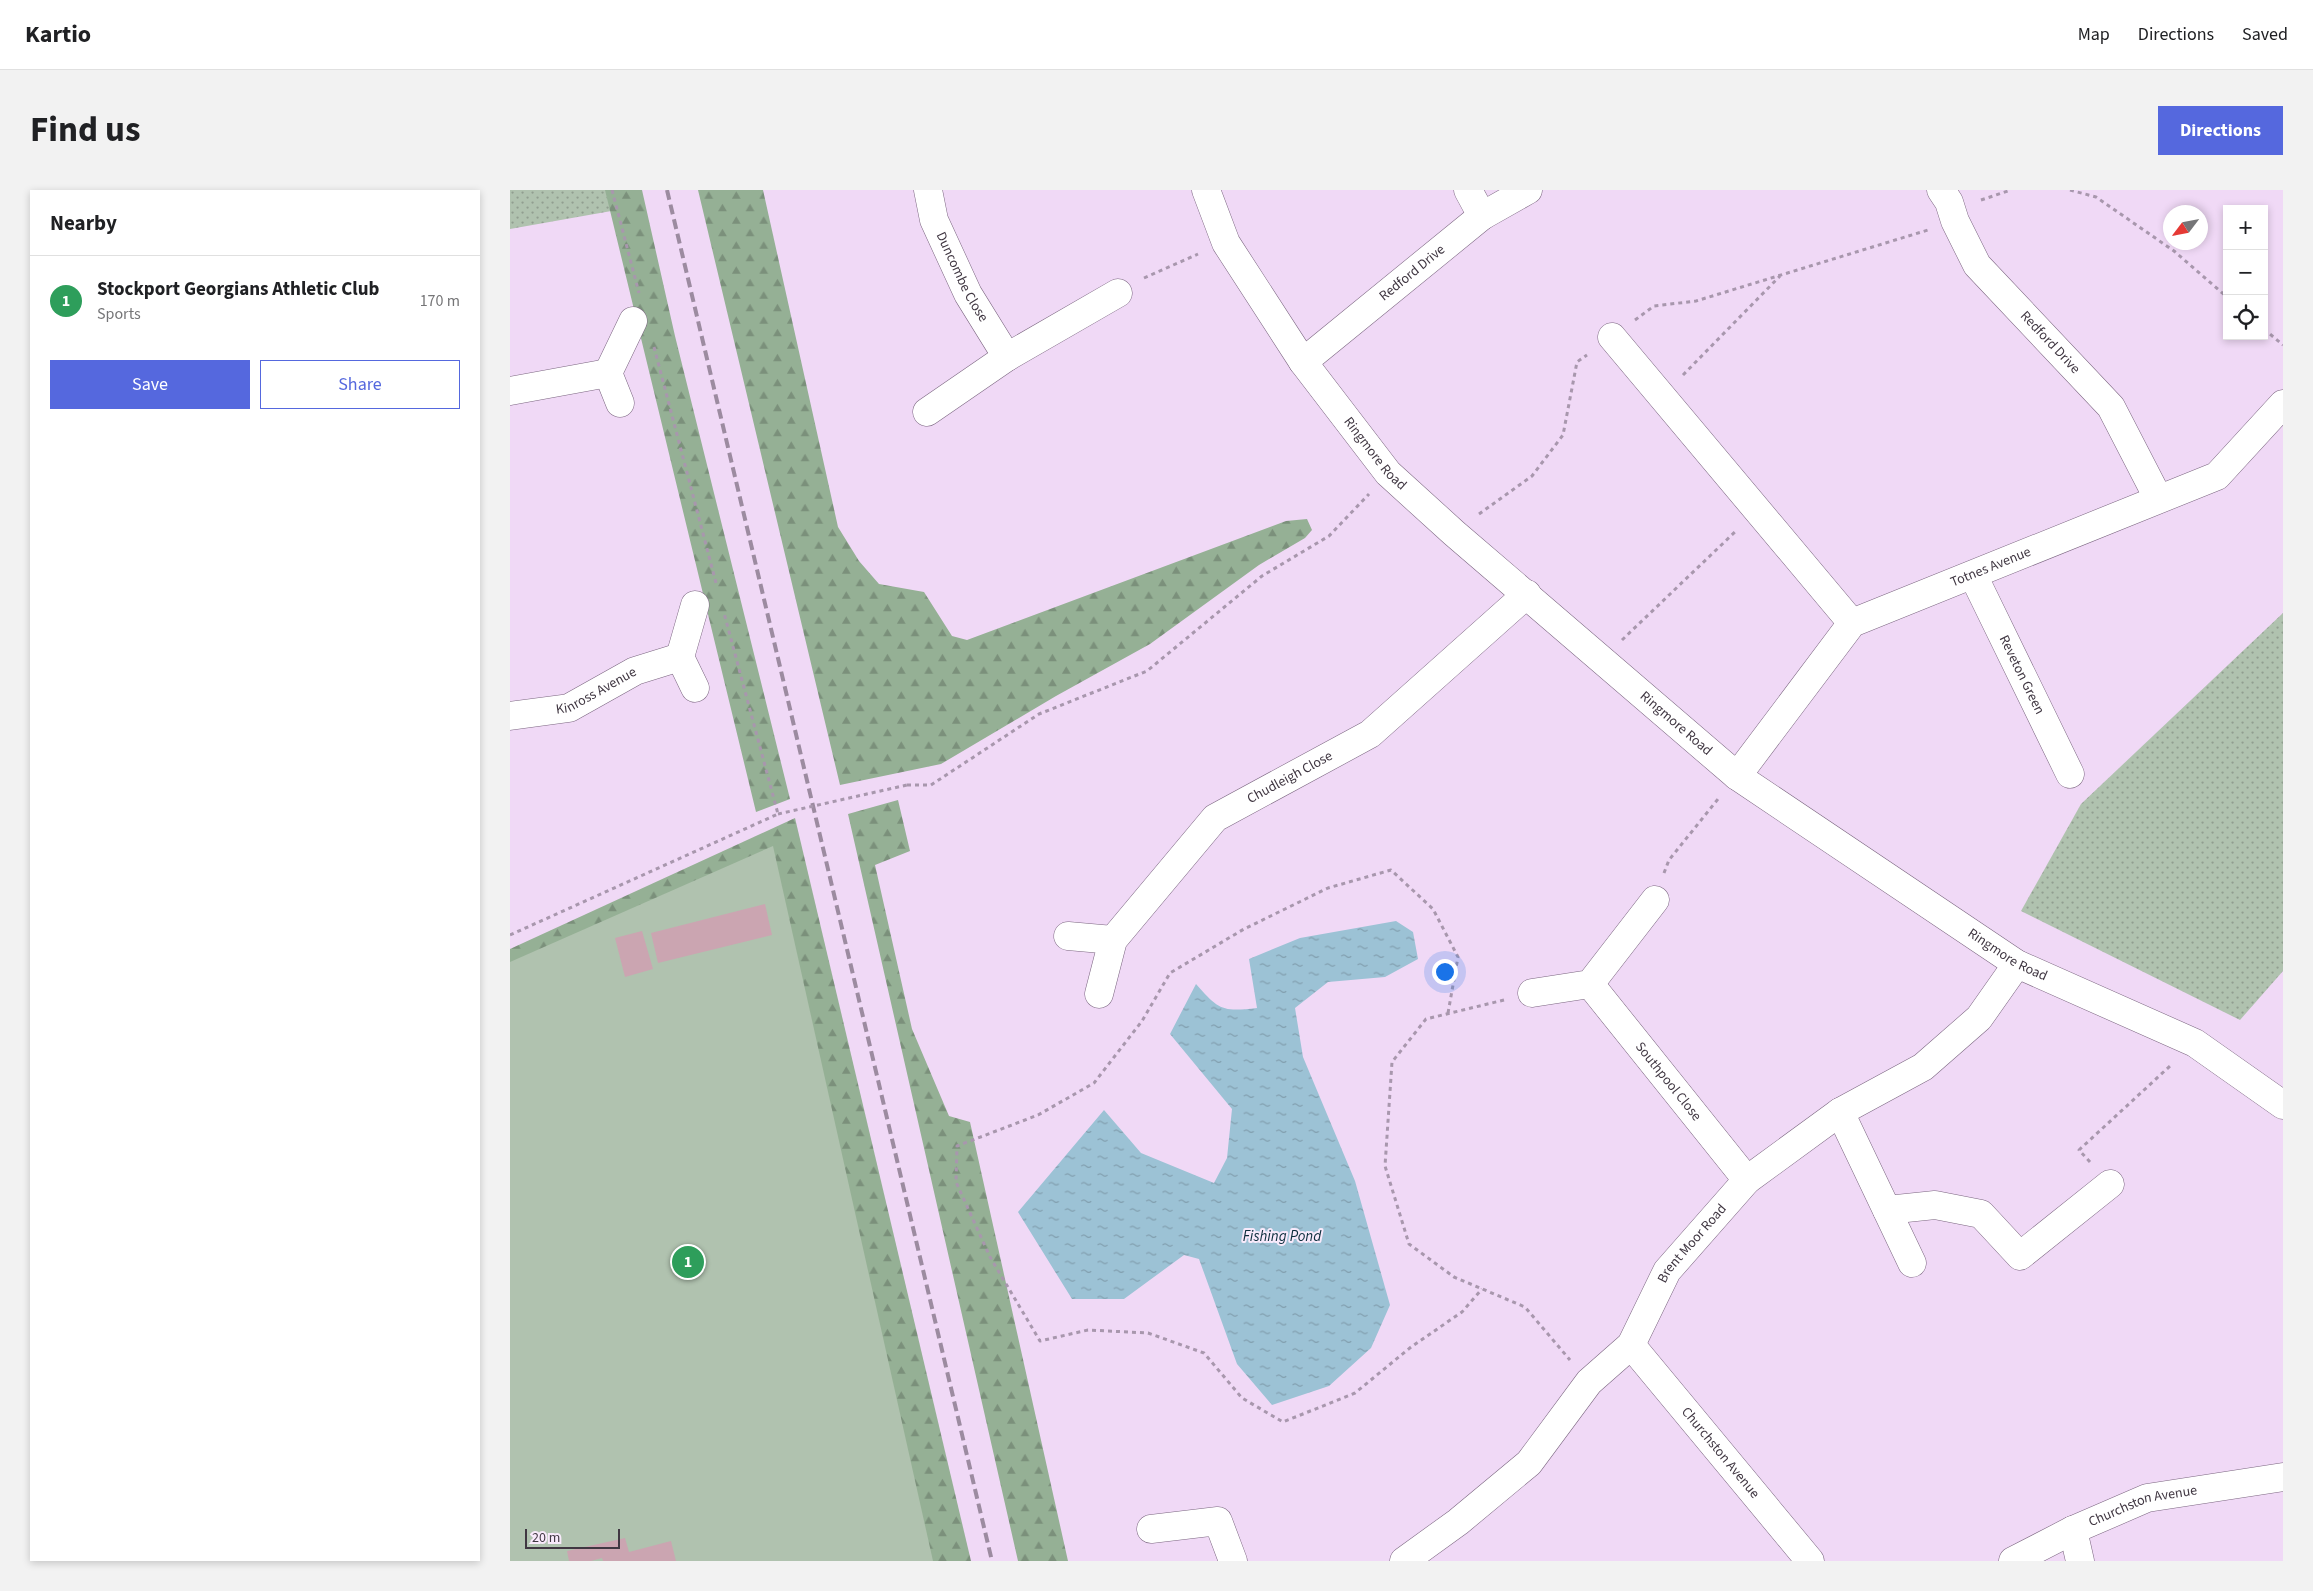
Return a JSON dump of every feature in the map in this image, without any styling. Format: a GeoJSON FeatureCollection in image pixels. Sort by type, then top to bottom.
{"type":"FeatureCollection","features":[{"type":"Feature","properties":{"kind":"street","name":"Duncombe Close"},"geometry":{"type":"LineString","coordinates":[[928,190],[934,220],[960,278],[1007,358]]}},
{"type":"Feature","properties":{"kind":"street","name":"Ringmore Road"},"geometry":{"type":"LineString","coordinates":[[1206,190],[1226,243],[1303,362],[1388,473],[1454,533],[1737,776],[2016,964],[2195,1043],[2283,1105]]}},
{"type":"Feature","properties":{"kind":"street"},"geometry":{"type":"LineString","coordinates":[[1468,190],[1482,216]]}},
{"type":"Feature","properties":{"kind":"street","name":"Redford Drive"},"geometry":{"type":"LineString","coordinates":[[1303,362],[1482,216],[1528,190]]}},
{"type":"Feature","properties":{"kind":"street","name":"Redford Drive"},"geometry":{"type":"LineString","coordinates":[[1941,190],[1949,202],[1955,221],[1977,265],[2111,407],[2158,498]]}},
{"type":"Feature","properties":{"kind":"street"},"geometry":{"type":"LineString","coordinates":[[927,412],[1007,358],[1118,293]]}},
{"type":"Feature","properties":{"kind":"street"},"geometry":{"type":"LineString","coordinates":[[620,403],[608,373],[636,309]]}},
{"type":"Feature","properties":{"kind":"street"},"geometry":{"type":"LineString","coordinates":[[1612,337],[1852,623],[1737,776]]}},
{"type":"Feature","properties":{"kind":"street"},"geometry":{"type":"LineString","coordinates":[[510,391],[608,373]]}},
{"type":"Feature","properties":{"kind":"street","name":"Totnes Avenue"},"geometry":{"type":"LineString","coordinates":[[1852,623],[2158,498],[2217,476],[2283,404]]}},
{"type":"Feature","properties":{"kind":"street","name":"Reveton Green"},"geometry":{"type":"LineString","coordinates":[[1973,575],[2070,774]]}},
{"type":"Feature","properties":{"kind":"street","name":"Chudleigh Close"},"geometry":{"type":"LineString","coordinates":[[1100,994],[1113,940],[1215,818],[1370,734],[1527,594]]}},
{"type":"Feature","properties":{"kind":"street"},"geometry":{"type":"LineString","coordinates":[[695,605],[680,657],[695,688]]}},
{"type":"Feature","properties":{"kind":"street","name":"Kinross Avenue"},"geometry":{"type":"LineString","coordinates":[[510,716],[569,708],[635,671],[680,657]]}},
{"type":"Feature","properties":{"kind":"street"},"geometry":{"type":"LineString","coordinates":[[1532,993],[1590,984],[1655,900]]}},
{"type":"Feature","properties":{"kind":"street"},"geometry":{"type":"LineString","coordinates":[[1068,936],[1113,940]]}},
{"type":"Feature","properties":{"kind":"street","name":"Brent Moor Road"},"geometry":{"type":"LineString","coordinates":[[1404,1561],[1458,1522],[1529,1463],[1589,1382],[1631,1345],[1667,1271],[1747,1180],[1840,1112],[1923,1067],[1978,1018],[2016,964]]}},
{"type":"Feature","properties":{"kind":"street","name":"Southpool Close"},"geometry":{"type":"LineString","coordinates":[[1590,984],[1747,1180]]}},
{"type":"Feature","properties":{"kind":"street"},"geometry":{"type":"LineString","coordinates":[[1840,1112],[1912,1263]]}},
{"type":"Feature","properties":{"kind":"street"},"geometry":{"type":"LineString","coordinates":[[1887,1210],[1935,1205],[1980,1214],[2020,1256],[2110,1184]]}},
{"type":"Feature","properties":{"kind":"street","name":"Churchston Avenue"},"geometry":{"type":"LineString","coordinates":[[1631,1345],[1810,1561]]}},
{"type":"Feature","properties":{"kind":"street","name":"Churchston Avenue"},"geometry":{"type":"LineString","coordinates":[[2013,1561],[2073,1530],[2146,1498],[2283,1477]]}},
{"type":"Feature","properties":{"kind":"street"},"geometry":{"type":"LineString","coordinates":[[1151,1529],[1218,1521],[1233,1561]]}},
{"type":"Feature","properties":{"kind":"street"},"geometry":{"type":"LineString","coordinates":[[2073,1530],[2080,1561]]}},
{"type":"Feature","properties":{"kind":"path"},"geometry":{"type":"LineString","coordinates":[[612,190],[636,309]]}},
{"type":"Feature","properties":{"kind":"path"},"geometry":{"type":"LineString","coordinates":[[1454,533],[1532,476],[1563,435],[1577,362],[1654,306],[1696,301],[1955,221],[1980,200],[2011,190]]}},
{"type":"Feature","properties":{"kind":"path"},"geometry":{"type":"LineString","coordinates":[[2070,190],[2096,197],[2174,252],[2225,295]]}},
{"type":"Feature","properties":{"kind":"path"},"geometry":{"type":"LineString","coordinates":[[1118,293],[1155,272],[1226,243]]}},
{"type":"Feature","properties":{"kind":"path"},"geometry":{"type":"LineString","coordinates":[[1662,397],[1780,275]]}},
{"type":"Feature","properties":{"kind":"path"},"geometry":{"type":"LineString","coordinates":[[2268,332],[2283,345]]}},
{"type":"Feature","properties":{"kind":"path"},"geometry":{"type":"LineString","coordinates":[[653,344],[717,584]]}},
{"type":"Feature","properties":{"kind":"path"},"geometry":{"type":"LineString","coordinates":[[510,934],[778,814],[907,785],[930,785],[1039,714],[1147,671],[1262,576],[1329,536],[1388,473]]}},
{"type":"Feature","properties":{"kind":"path"},"geometry":{"type":"LineString","coordinates":[[1602,660],[1757,510]]}},
{"type":"Feature","properties":{"kind":"path"},"geometry":{"type":"LineString","coordinates":[[722,603],[778,814]]}},
{"type":"Feature","properties":{"kind":"path"},"geometry":{"type":"LineString","coordinates":[[1655,900],[1669,860],[1737,776]]}},
{"type":"Feature","properties":{"kind":"path"},"geometry":{"type":"LineString","coordinates":[[1448,1013],[1458,957],[1433,909],[1391,870],[1328,888],[1244,928],[1170,973],[1142,1021],[1094,1083],[1038,1115],[957,1146],[956,1182],[990,1257],[1040,1341],[1088,1330],[1148,1333],[1204,1353],[1242,1398],[1283,1422],[1356,1393],[1411,1347],[1462,1312],[1482,1288]]}},
{"type":"Feature","properties":{"kind":"path"},"geometry":{"type":"LineString","coordinates":[[1532,993],[1426,1018],[1392,1062],[1386,1166],[1409,1244],[1454,1277],[1525,1307],[1589,1382]]}},
{"type":"Feature","properties":{"kind":"path"},"geometry":{"type":"LineString","coordinates":[[2110,1184],[2079,1150],[2195,1043]]}},
{"type":"Feature","properties":{"kind":"green space"},"geometry":{"type":"Polygon","coordinates":[[[510,190],[612,190],[617,210],[510,229],[510,190]]]}},
{"type":"Feature","properties":{"kind":"green space"},"geometry":{"type":"Polygon","coordinates":[[[605,190],[642,190],[675,336],[790,799],[756,812],[605,190]]]}},
{"type":"Feature","properties":{"kind":"green space"},"geometry":{"type":"Polygon","coordinates":[[[698,190],[763,190],[838,527],[859,561],[879,584],[924,592],[952,636],[967,640],[1286,521],[1307,519],[1312,530],[1305,538],[1259,565],[1150,644],[1056,696],[941,764],[840,785],[698,190]]]}},
{"type":"Feature","properties":{"kind":"green space"},"geometry":{"type":"Polygon","coordinates":[[[2283,613],[2283,971],[2240,1020],[2021,911],[2081,804],[2283,613]]]}},
{"type":"Feature","properties":{"kind":"green space"},"geometry":{"type":"Polygon","coordinates":[[[898,800],[910,851],[875,865],[912,1029],[949,1116],[970,1122],[1068,1561],[1018,1561],[848,814],[898,800]]]}},
{"type":"Feature","properties":{"kind":"green space"},"geometry":{"type":"Polygon","coordinates":[[[795,818],[971,1561],[927,1561],[510,984],[510,949],[795,818]]]}},
{"type":"Feature","properties":{"kind":"green space"},"geometry":{"type":"Polygon","coordinates":[[[773,846],[933,1561],[510,1561],[510,962],[773,846]]]}},
{"type":"Feature","properties":{"kind":"water","name":"Fishing Pond"},"geometry":{"type":"Polygon","coordinates":[[[1396,921],[1413,932],[1418,959],[1385,977],[1328,982],[1295,1008],[1303,1057],[1355,1181],[1390,1305],[1371,1348],[1329,1386],[1272,1405],[1237,1364],[1199,1259],[1184,1255],[1124,1299],[1072,1299],[1018,1212],[1104,1110],[1141,1153],[1214,1183],[1227,1158],[1232,1109],[1170,1034],[1196,984],[1210,999],[1222,1007],[1236,1010],[1257,1008],[1249,959],[1300,938],[1396,921]]]}},
{"type":"Feature","properties":{"kind":"building"},"geometry":{"type":"Polygon","coordinates":[[[765,904],[772,935],[658,963],[651,933],[765,904]]]}},
{"type":"Feature","properties":{"kind":"building"},"geometry":{"type":"Polygon","coordinates":[[[642,931],[653,969],[625,977],[615,938],[642,931]]]}},
{"type":"Feature","properties":{"kind":"building"},"geometry":{"type":"Polygon","coordinates":[[[625,1538],[629,1552],[671,1541],[676,1561],[603,1561],[602,1558],[591,1561],[569,1561],[567,1551],[625,1538]]]}},
{"type":"Feature","properties":{"kind":"railway"},"geometry":{"type":"LineString","coordinates":[[667,190],[992,1561]]}},
{"type":"Feature","properties":{"kind":"place","name":"Stockport Georgians Athletic Club"},"geometry":{"type":"Point","coordinates":[688,1262]}}]}
